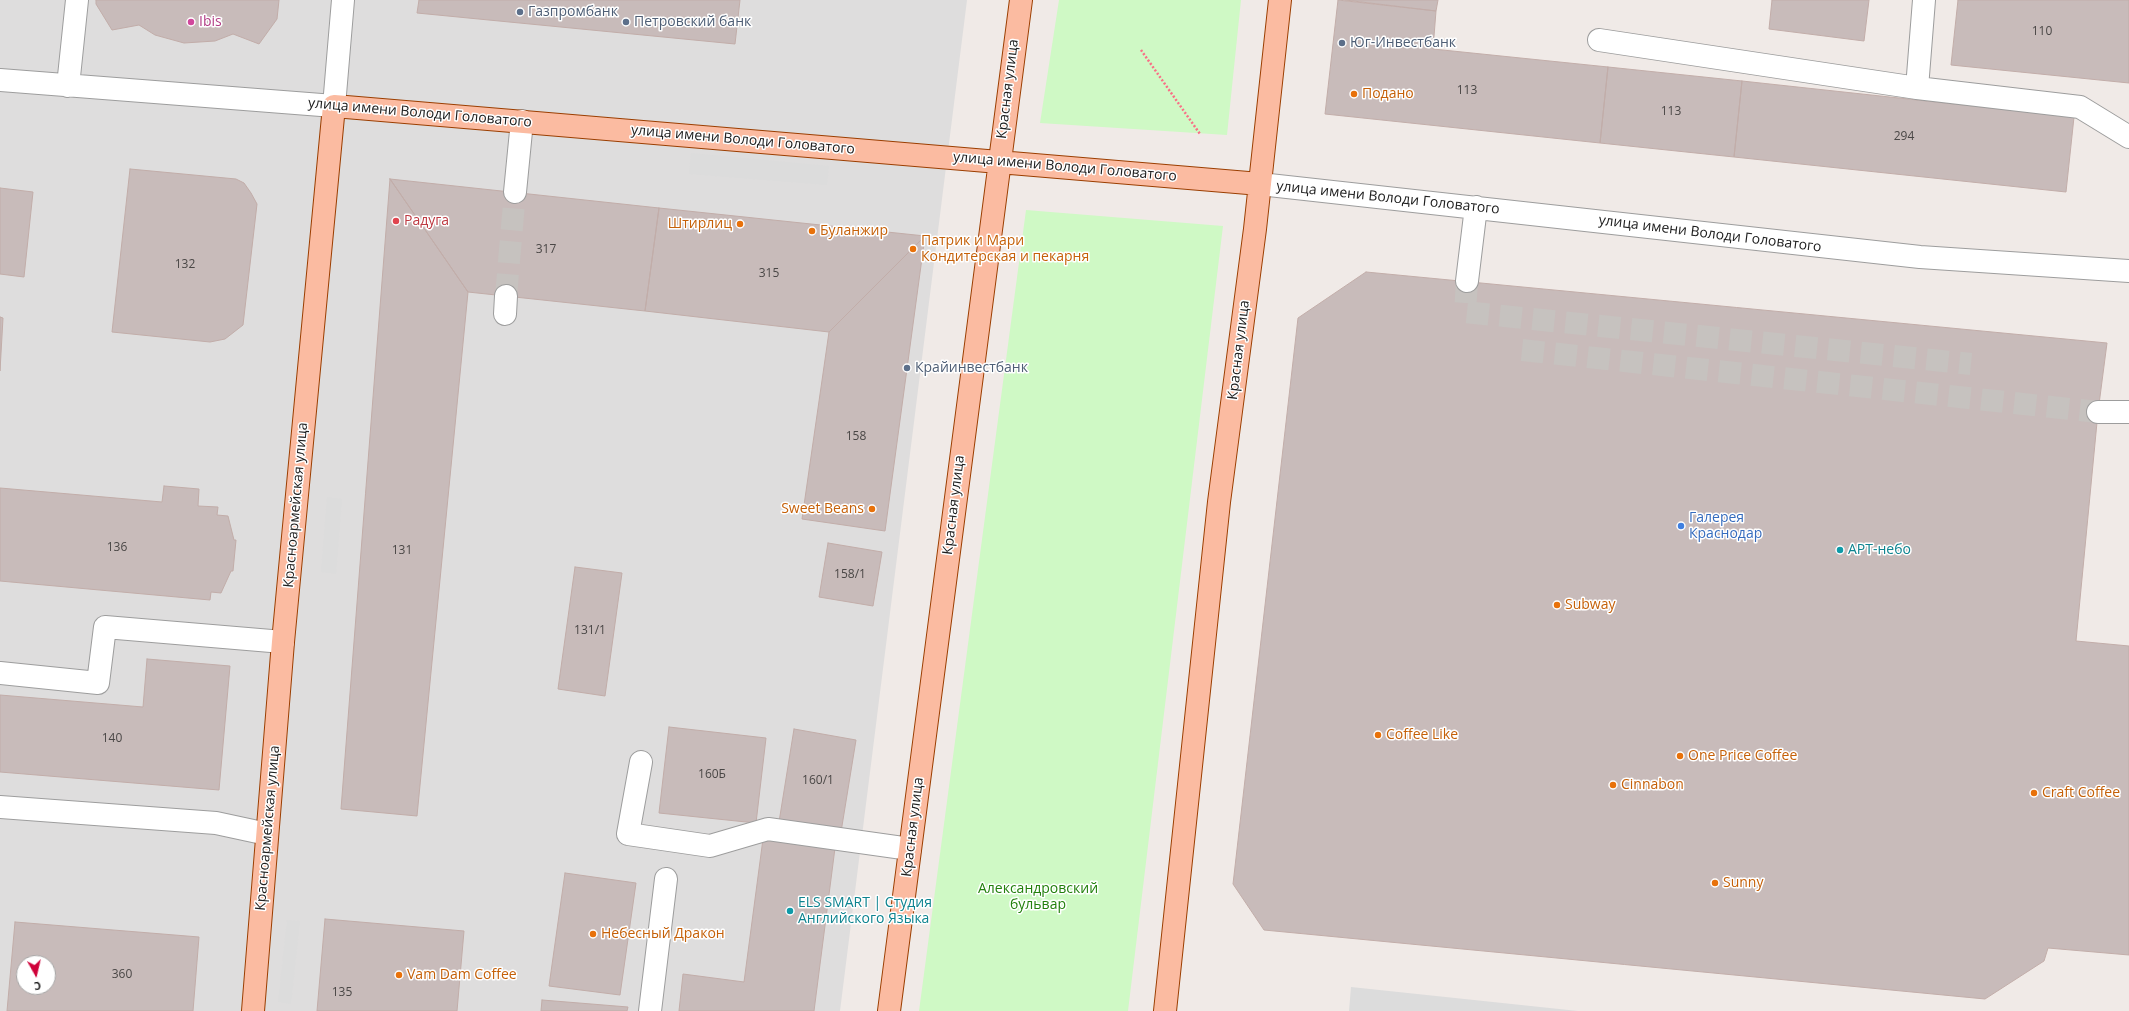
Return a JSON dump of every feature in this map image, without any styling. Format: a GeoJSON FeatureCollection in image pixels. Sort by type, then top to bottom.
{"type":"FeatureCollection","features":[{"type":"Feature","properties":{"kind":"main road","name":"Красная улица"},"geometry":{"type":"LineString","coordinates":[[889,1011],[1021,0]]}},
{"type":"Feature","properties":{"kind":"main road","name":"Красная улица"},"geometry":{"type":"LineString","coordinates":[[1165,1011],[1219,502],[1260,184],[1280,0]]}},
{"type":"Feature","properties":{"kind":"main road","name":"улица имени Володи Головатого"},"geometry":{"type":"LineString","coordinates":[[334,106],[1260,184]]}},
{"type":"Feature","properties":{"kind":"main road","name":"Красноармейская улица"},"geometry":{"type":"LineString","coordinates":[[253,1011],[283,642],[334,106]]}},
{"type":"Feature","properties":{"kind":"street"},"geometry":{"type":"LineString","coordinates":[[68,86],[77,0]]}},
{"type":"Feature","properties":{"kind":"street","name":"Красноармейская улица"},"geometry":{"type":"LineString","coordinates":[[334,106],[343,0]]}},
{"type":"Feature","properties":{"kind":"street"},"geometry":{"type":"LineString","coordinates":[[1917,88],[1924,0]]}},
{"type":"Feature","properties":{"kind":"street"},"geometry":{"type":"LineString","coordinates":[[1599,40],[1917,88],[2080,107],[2129,137]]}},
{"type":"Feature","properties":{"kind":"street","name":"улица имени Володи Головатого"},"geometry":{"type":"LineString","coordinates":[[0,80],[334,106]]}},
{"type":"Feature","properties":{"kind":"street"},"geometry":{"type":"LineString","coordinates":[[515,192],[522,121]]}},
{"type":"Feature","properties":{"kind":"street","name":"улица имени Володи Головатого"},"geometry":{"type":"LineString","coordinates":[[1260,184],[1920,257],[2129,271]]}},
{"type":"Feature","properties":{"kind":"street"},"geometry":{"type":"LineString","coordinates":[[1466,281],[1476,207]]}},
{"type":"Feature","properties":{"kind":"street"},"geometry":{"type":"LineString","coordinates":[[2098,412],[2129,412]]}},
{"type":"Feature","properties":{"kind":"street"},"geometry":{"type":"LineString","coordinates":[[0,673],[98,683],[105,627],[283,642]]}},
{"type":"Feature","properties":{"kind":"street"},"geometry":{"type":"LineString","coordinates":[[641,762],[628,834],[710,846],[768,828],[910,849]]}},
{"type":"Feature","properties":{"kind":"street"},"geometry":{"type":"LineString","coordinates":[[0,807],[216,823],[267,834]]}},
{"type":"Feature","properties":{"kind":"street"},"geometry":{"type":"LineString","coordinates":[[650,1011],[666,879]]}},
{"type":"Feature","properties":{"kind":"path"},"geometry":{"type":"LineString","coordinates":[[1141,50],[1200,134]]}},
{"type":"Feature","properties":{"kind":"shaded area"},"geometry":{"type":"Polygon","coordinates":[[[0,0],[967,0],[840,1011],[0,1011],[0,0]]]}},
{"type":"Feature","properties":{"kind":"shaded area"},"geometry":{"type":"Polygon","coordinates":[[[691,153],[829,166],[827,185],[689,174],[691,153]]]}},
{"type":"Feature","properties":{"kind":"shaded area"},"geometry":{"type":"Polygon","coordinates":[[[327,497],[342,499],[336,574],[321,572],[327,497]]]}},
{"type":"Feature","properties":{"kind":"shaded area"},"geometry":{"type":"Polygon","coordinates":[[[287,920],[300,921],[291,1004],[278,1002],[287,920]]]}},
{"type":"Feature","properties":{"kind":"shaded area"},"geometry":{"type":"Polygon","coordinates":[[[1351,987],[1578,1011],[1349,1011],[1351,987]]]}},
{"type":"Feature","properties":{"kind":"green space"},"geometry":{"type":"Polygon","coordinates":[[[1059,0],[1241,0],[1227,135],[1040,123],[1059,0]]]}},
{"type":"Feature","properties":{"kind":"green space","name":"Александровский бульвар"},"geometry":{"type":"Polygon","coordinates":[[[1026,210],[1223,226],[1128,1011],[919,1011],[1026,210]]]}},
{"type":"Feature","properties":{"kind":"building","name":"Ibis"},"geometry":{"type":"Polygon","coordinates":[[[96,0],[279,0],[277,19],[259,44],[233,34],[215,41],[184,43],[155,35],[139,25],[112,30],[96,4],[96,0]]]}},
{"type":"Feature","properties":{"kind":"building"},"geometry":{"type":"Polygon","coordinates":[[[419,0],[740,0],[735,44],[417,13],[419,0]]]}},
{"type":"Feature","properties":{"kind":"building"},"geometry":{"type":"Polygon","coordinates":[[[1338,0],[1436,11],[1433,49],[1608,67],[1600,143],[1325,114],[1338,0]]]}},
{"type":"Feature","properties":{"kind":"building"},"geometry":{"type":"Polygon","coordinates":[[[1345,0],[1438,0],[1436,11],[1345,0]]]}},
{"type":"Feature","properties":{"kind":"building"},"geometry":{"type":"Polygon","coordinates":[[[1772,0],[1869,0],[1864,41],[1769,29],[1772,0]]]}},
{"type":"Feature","properties":{"kind":"building"},"geometry":{"type":"Polygon","coordinates":[[[1958,0],[2129,0],[2129,83],[1951,65],[1958,0]]]}},
{"type":"Feature","properties":{"kind":"building"},"geometry":{"type":"Polygon","coordinates":[[[1608,67],[1742,81],[1734,157],[1600,143],[1608,67]]]}},
{"type":"Feature","properties":{"kind":"building"},"geometry":{"type":"Polygon","coordinates":[[[1742,81],[2074,117],[2066,192],[1734,157],[1742,81]]]}},
{"type":"Feature","properties":{"kind":"building"},"geometry":{"type":"Polygon","coordinates":[[[130,169],[236,179],[244,183],[251,193],[257,204],[243,325],[225,339],[210,342],[112,332],[130,169]]]}},
{"type":"Feature","properties":{"kind":"building"},"geometry":{"type":"Polygon","coordinates":[[[390,179],[468,292],[417,816],[341,809],[390,179]]]}},
{"type":"Feature","properties":{"kind":"building"},"geometry":{"type":"Polygon","coordinates":[[[390,179],[659,208],[645,311],[468,292],[390,179]]]}},
{"type":"Feature","properties":{"kind":"building"},"geometry":{"type":"Polygon","coordinates":[[[0,188],[33,192],[24,277],[0,274],[0,188]]]}},
{"type":"Feature","properties":{"kind":"building"},"geometry":{"type":"Polygon","coordinates":[[[659,208],[925,236],[829,332],[645,311],[659,208]]]}},
{"type":"Feature","properties":{"kind":"building"},"geometry":{"type":"Polygon","coordinates":[[[925,236],[885,531],[802,519],[829,332],[925,236]]]}},
{"type":"Feature","properties":{"kind":"building","name":"Галерея Краснодар"},"geometry":{"type":"Polygon","coordinates":[[[1366,272],[2107,343],[2098,412],[2076,641],[2129,646],[2129,955],[2048,948],[2044,961],[1985,999],[1264,930],[1233,884],[1298,318],[1366,272]]]}},
{"type":"Feature","properties":{"kind":"building"},"geometry":{"type":"Polygon","coordinates":[[[0,317],[3,318],[0,371],[0,317]]]}},
{"type":"Feature","properties":{"kind":"building"},"geometry":{"type":"Polygon","coordinates":[[[164,486],[199,489],[198,506],[218,507],[217,515],[228,516],[234,540],[236,540],[233,571],[231,571],[221,593],[211,592],[210,600],[0,581],[0,488],[162,502],[164,486]]]}},
{"type":"Feature","properties":{"kind":"building"},"geometry":{"type":"Polygon","coordinates":[[[828,543],[882,552],[873,606],[819,597],[828,543]]]}},
{"type":"Feature","properties":{"kind":"building"},"geometry":{"type":"Polygon","coordinates":[[[575,567],[622,573],[605,696],[558,689],[575,567]]]}},
{"type":"Feature","properties":{"kind":"building"},"geometry":{"type":"Polygon","coordinates":[[[147,659],[230,666],[219,790],[0,772],[0,695],[143,707],[147,659]]]}},
{"type":"Feature","properties":{"kind":"building"},"geometry":{"type":"Polygon","coordinates":[[[669,727],[766,738],[756,823],[659,813],[669,727]]]}},
{"type":"Feature","properties":{"kind":"building"},"geometry":{"type":"Polygon","coordinates":[[[794,729],[856,740],[841,832],[779,822],[794,729]]]}},
{"type":"Feature","properties":{"kind":"building","name":"ELS SMART | Студия Английского Языка"},"geometry":{"type":"Polygon","coordinates":[[[763,839],[835,848],[814,1011],[679,1011],[683,974],[744,982],[763,839]]]}},
{"type":"Feature","properties":{"kind":"building","name":"Небесный Дракон"},"geometry":{"type":"Polygon","coordinates":[[[565,873],[636,883],[620,995],[549,986],[565,873]]]}},
{"type":"Feature","properties":{"kind":"building"},"geometry":{"type":"Polygon","coordinates":[[[325,919],[464,931],[457,1011],[317,1011],[325,919]]]}},
{"type":"Feature","properties":{"kind":"building"},"geometry":{"type":"Polygon","coordinates":[[[15,922],[199,937],[193,1011],[7,1011],[15,922]]]}},
{"type":"Feature","properties":{"kind":"building"},"geometry":{"type":"Polygon","coordinates":[[[542,1000],[628,1007],[627,1011],[541,1011],[542,1000]]]}},
{"type":"Feature","properties":{"kind":"tunnel"},"geometry":{"type":"LineString","coordinates":[[506,296],[515,192]]}},
{"type":"Feature","properties":{"kind":"tunnel"},"geometry":{"type":"LineString","coordinates":[[1467,281],[1465,312],[1971,364]]}},
{"type":"Feature","properties":{"kind":"tunnel"},"geometry":{"type":"LineString","coordinates":[[1522,350],[2098,412]]}},
{"type":"Feature","properties":{"kind":"place","name":"Газпромбанк"},"geometry":{"type":"Point","coordinates":[520,12]}},
{"type":"Feature","properties":{"kind":"place","name":"Ibis"},"geometry":{"type":"Point","coordinates":[191,22]}},
{"type":"Feature","properties":{"kind":"place","name":"Петровский банк"},"geometry":{"type":"Point","coordinates":[626,22]}},
{"type":"Feature","properties":{"kind":"place","name":"Юг-Инвестбанк"},"geometry":{"type":"Point","coordinates":[1342,43]}},
{"type":"Feature","properties":{"kind":"place","name":"Подано"},"geometry":{"type":"Point","coordinates":[1354,94]}},
{"type":"Feature","properties":{"kind":"place","name":"Радуга"},"geometry":{"type":"Point","coordinates":[396,221]}},
{"type":"Feature","properties":{"kind":"place","name":"Штирлиц"},"geometry":{"type":"Point","coordinates":[740,224]}},
{"type":"Feature","properties":{"kind":"place","name":"Буланжир"},"geometry":{"type":"Point","coordinates":[812,231]}},
{"type":"Feature","properties":{"kind":"place","name":"Патрик и Мари Кондитерская и пекарня"},"geometry":{"type":"Point","coordinates":[913,249]}},
{"type":"Feature","properties":{"kind":"place","name":"Крайинвестбанк"},"geometry":{"type":"Point","coordinates":[907,368]}},
{"type":"Feature","properties":{"kind":"place","name":"Sweet Beans"},"geometry":{"type":"Point","coordinates":[872,509]}},
{"type":"Feature","properties":{"kind":"place","name":"Галерея Краснодар"},"geometry":{"type":"Point","coordinates":[1681,526]}},
{"type":"Feature","properties":{"kind":"place","name":"АРТ-небо"},"geometry":{"type":"Point","coordinates":[1840,550]}},
{"type":"Feature","properties":{"kind":"place","name":"Subway"},"geometry":{"type":"Point","coordinates":[1557,605]}},
{"type":"Feature","properties":{"kind":"place","name":"Coffee Like"},"geometry":{"type":"Point","coordinates":[1378,735]}},
{"type":"Feature","properties":{"kind":"place","name":"One Price Coffee"},"geometry":{"type":"Point","coordinates":[1680,756]}},
{"type":"Feature","properties":{"kind":"place","name":"Cinnabon"},"geometry":{"type":"Point","coordinates":[1613,785]}},
{"type":"Feature","properties":{"kind":"place","name":"Craft Coffee"},"geometry":{"type":"Point","coordinates":[2034,793]}},
{"type":"Feature","properties":{"kind":"place","name":"Sunny"},"geometry":{"type":"Point","coordinates":[1715,883]}},
{"type":"Feature","properties":{"kind":"place","name":"ELS SMART | Студия Английского Языка"},"geometry":{"type":"Point","coordinates":[790,911]}},
{"type":"Feature","properties":{"kind":"place","name":"Небесный Дракон"},"geometry":{"type":"Point","coordinates":[593,934]}},
{"type":"Feature","properties":{"kind":"place","name":"Vam Dam Coffee"},"geometry":{"type":"Point","coordinates":[399,975]}}]}
